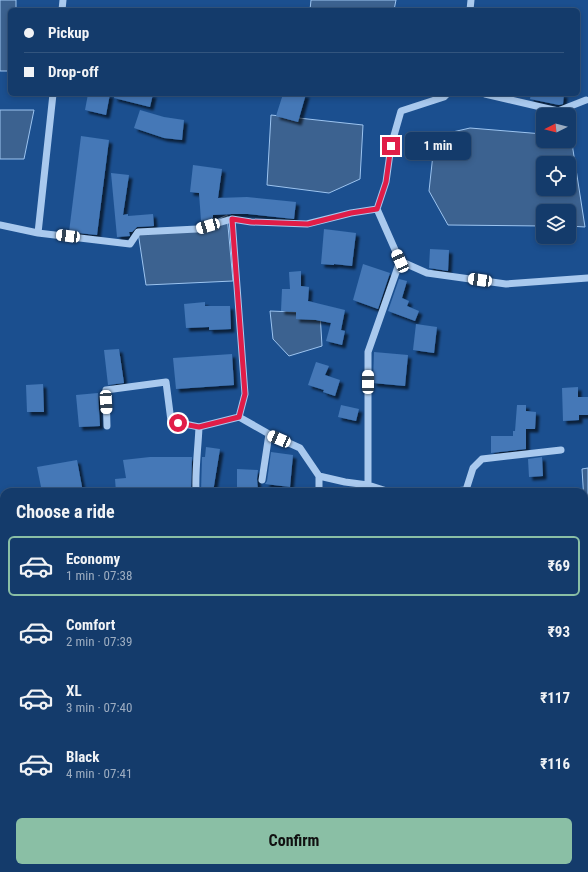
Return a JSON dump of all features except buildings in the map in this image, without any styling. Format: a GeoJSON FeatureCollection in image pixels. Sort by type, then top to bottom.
{"type":"FeatureCollection","features":[{"type":"Feature","properties":{"kind":"street"},"geometry":{"type":"LineString","coordinates":[[38,233],[53,96]]}},
{"type":"Feature","properties":{"kind":"street"},"geometry":{"type":"LineString","coordinates":[[445,96],[401,111],[391,146],[386,182],[377,209],[400,261],[427,273],[506,284],[588,278]]}},
{"type":"Feature","properties":{"kind":"street"},"geometry":{"type":"LineString","coordinates":[[493,96],[558,112],[587,101]]}},
{"type":"Feature","properties":{"kind":"street"},"geometry":{"type":"LineString","coordinates":[[0,225],[38,233],[130,244],[138,232],[197,229],[232,219],[251,222],[308,224],[351,213],[377,209]]}},
{"type":"Feature","properties":{"kind":"street"},"geometry":{"type":"LineString","coordinates":[[232,219],[245,394],[239,417]]}},
{"type":"Feature","properties":{"kind":"street"},"geometry":{"type":"LineString","coordinates":[[368,485],[368,352],[400,261]]}},
{"type":"Feature","properties":{"kind":"street"},"geometry":{"type":"LineString","coordinates":[[107,426],[106,390],[166,382],[171,421],[199,427],[239,417],[269,434],[300,448],[319,476],[319,488]]}},
{"type":"Feature","properties":{"kind":"street"},"geometry":{"type":"LineString","coordinates":[[196,488],[196,460],[199,427]]}},
{"type":"Feature","properties":{"kind":"street"},"geometry":{"type":"LineString","coordinates":[[262,480],[269,434]]}},
{"type":"Feature","properties":{"kind":"street"},"geometry":{"type":"LineString","coordinates":[[468,488],[473,468],[482,459],[561,450]]}},
{"type":"Feature","properties":{"kind":"street"},"geometry":{"type":"LineString","coordinates":[[319,476],[377,488]]}},
{"type":"Feature","properties":{"kind":"water"},"geometry":{"type":"Polygon","coordinates":[[[0,0],[16,0],[16,8],[8,8],[8,71],[0,71],[0,0]]]}},
{"type":"Feature","properties":{"kind":"water"},"geometry":{"type":"Polygon","coordinates":[[[311,0],[396,0],[394,8],[310,8],[311,0]]]}},
{"type":"Feature","properties":{"kind":"water"},"geometry":{"type":"Polygon","coordinates":[[[0,110],[34,110],[24,159],[0,159],[0,110]]]}},
{"type":"Feature","properties":{"kind":"water"},"geometry":{"type":"Polygon","coordinates":[[[271,115],[363,125],[360,179],[329,193],[267,185],[271,115]]]}},
{"type":"Feature","properties":{"kind":"water"},"geometry":{"type":"Polygon","coordinates":[[[470,128],[536,133],[536,148],[573,148],[574,156],[536,156],[536,196],[576,196],[576,169],[585,227],[576,226],[576,204],[536,204],[536,226],[448,225],[429,191],[435,136],[470,128]]]}},
{"type":"Feature","properties":{"kind":"water"},"geometry":{"type":"Polygon","coordinates":[[[227,215],[233,281],[146,285],[138,232],[197,229],[227,215]]]}},
{"type":"Feature","properties":{"kind":"water"},"geometry":{"type":"Polygon","coordinates":[[[270,311],[320,313],[322,346],[289,356],[273,339],[270,311]]]}},
{"type":"Feature","properties":{"kind":"water"},"geometry":{"type":"Polygon","coordinates":[[[588,468],[588,488],[583,488],[582,469],[588,468]]]}},
{"type":"Feature","properties":{"kind":"route"},"geometry":{"type":"LineString","coordinates":[[178,423],[199,427],[239,417],[245,394],[232,219],[251,222],[308,224],[351,213],[377,209],[386,182],[391,146]]}}]}
